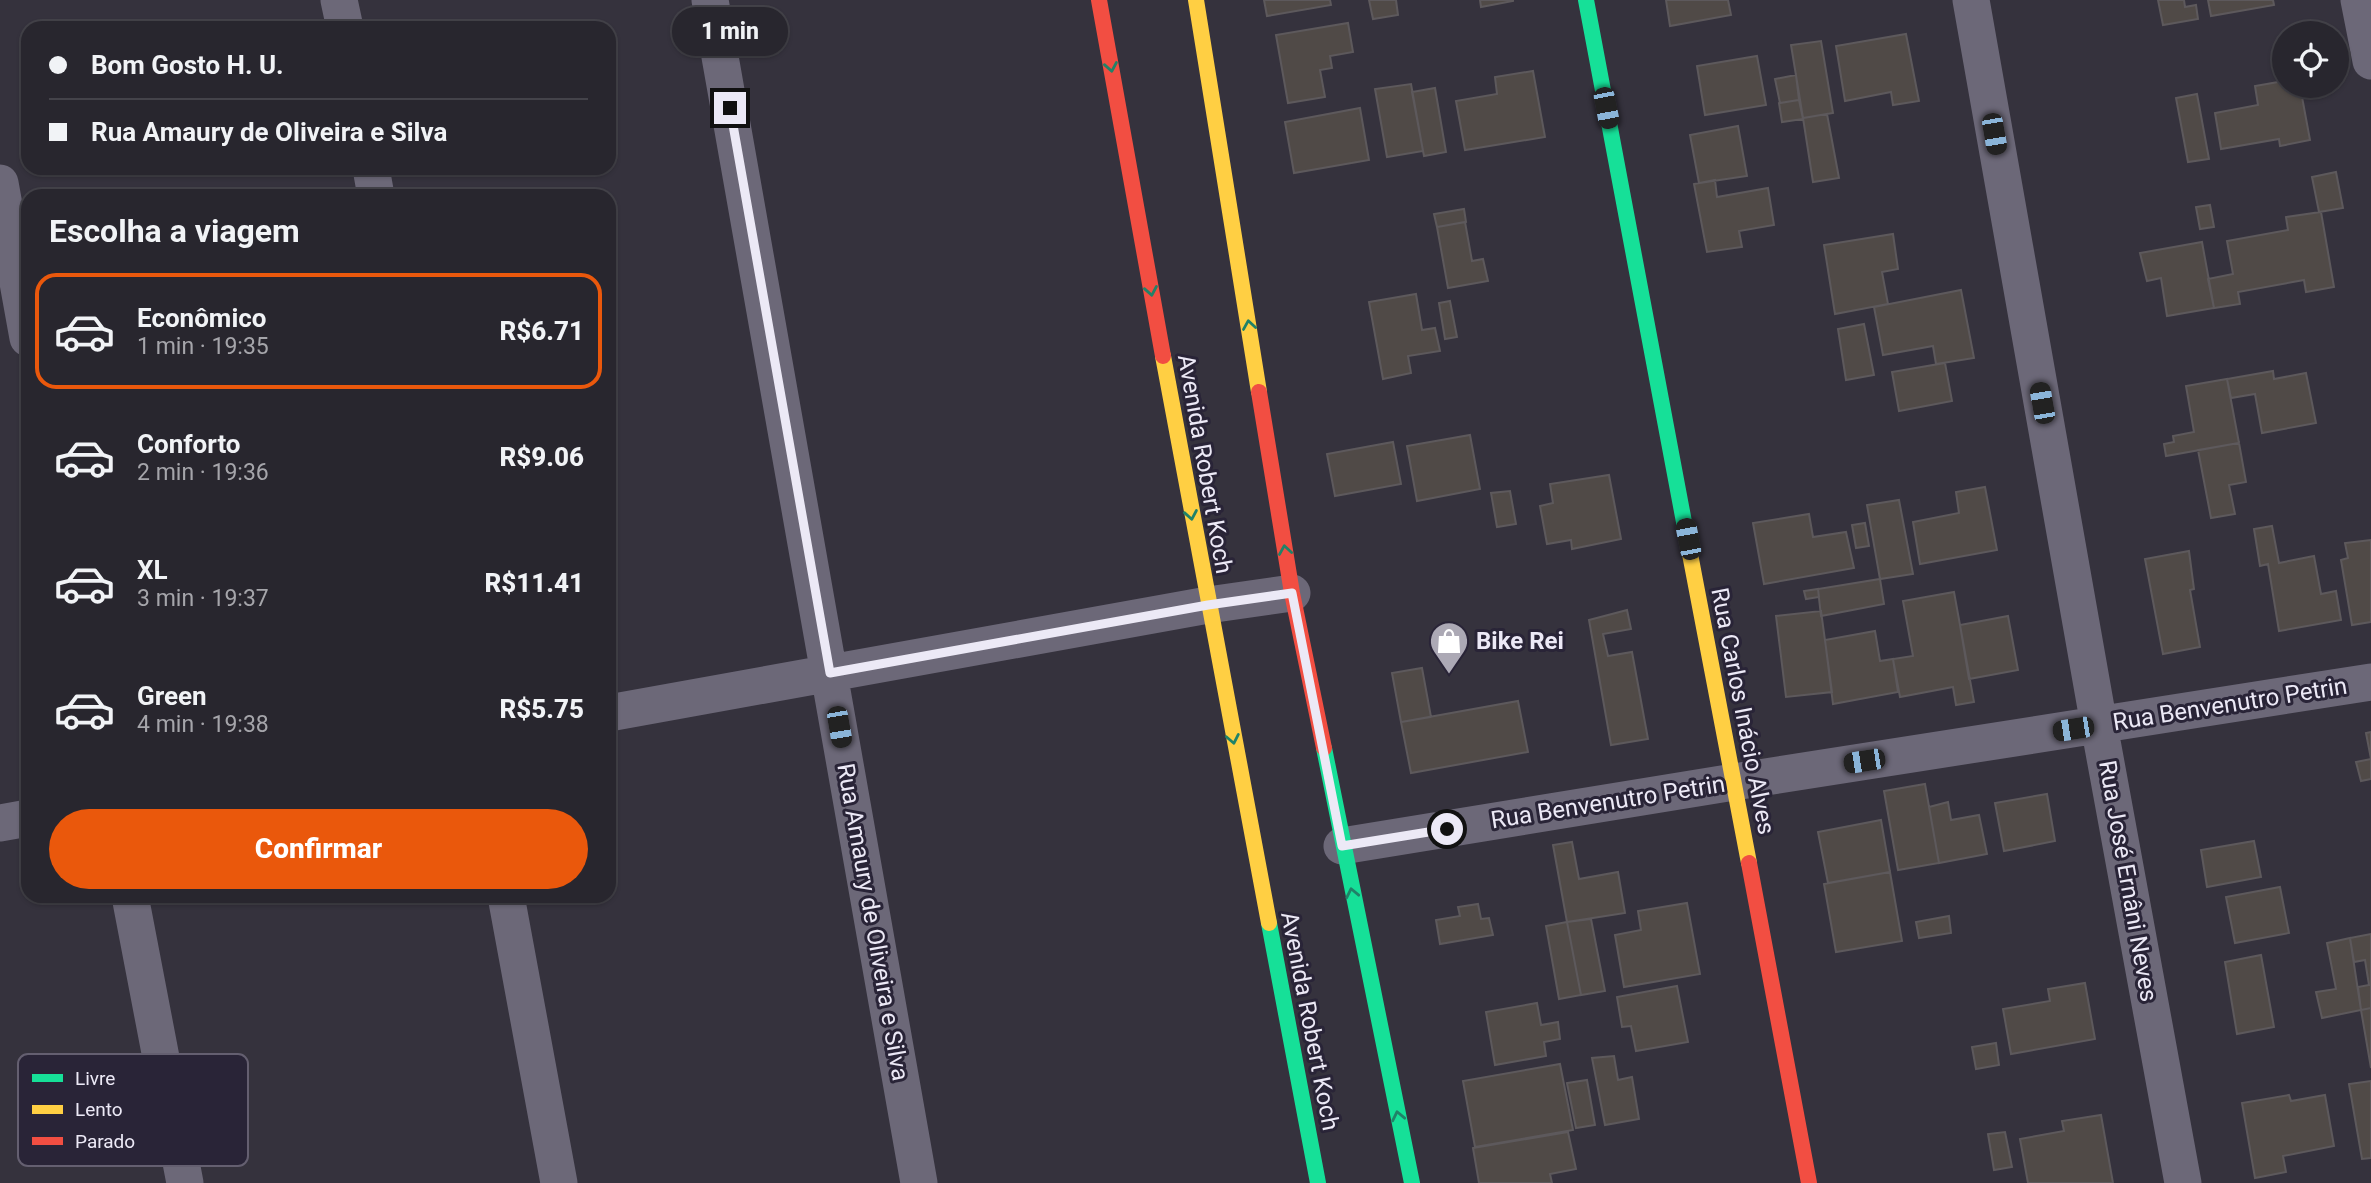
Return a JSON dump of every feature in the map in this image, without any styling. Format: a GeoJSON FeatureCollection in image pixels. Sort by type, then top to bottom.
{"type":"FeatureCollection","features":[{"type":"Feature","properties":{"kind":"main road","name":"Avenida Robert Koch"},"geometry":{"type":"LineString","coordinates":[[1099,0],[1208,605],[1318,1183]]}},
{"type":"Feature","properties":{"kind":"main road"},"geometry":{"type":"LineString","coordinates":[[1196,0],[1292,593],[1412,1183]]}},
{"type":"Feature","properties":{"kind":"main road","name":"Rua Carlos Inácio Alves"},"geometry":{"type":"LineString","coordinates":[[1586,0],[1809,1183]]}},
{"type":"Feature","properties":{"kind":"street"},"geometry":{"type":"LineString","coordinates":[[340,0],[344,21]]}},
{"type":"Feature","properties":{"kind":"street","name":"Rua Amaury de Oliveira e Silva"},"geometry":{"type":"LineString","coordinates":[[710,0],[919,1183]]}},
{"type":"Feature","properties":{"kind":"street","name":"Rua José Ernâni Neves"},"geometry":{"type":"LineString","coordinates":[[1971,0],[2183,1183]]}},
{"type":"Feature","properties":{"kind":"street"},"geometry":{"type":"LineString","coordinates":[[2359,0],[2371,61]]}},
{"type":"Feature","properties":{"kind":"street"},"geometry":{"type":"LineString","coordinates":[[0,183],[21,299]]}},
{"type":"Feature","properties":{"kind":"street"},"geometry":{"type":"LineString","coordinates":[[616,712],[1208,605],[1292,593]]}},
{"type":"Feature","properties":{"kind":"street","name":"Rua Benvenutro Petrin"},"geometry":{"type":"LineString","coordinates":[[1342,846],[2371,682]]}},
{"type":"Feature","properties":{"kind":"street"},"geometry":{"type":"LineString","coordinates":[[0,823],[21,819]]}},
{"type":"Feature","properties":{"kind":"street"},"geometry":{"type":"LineString","coordinates":[[131,903],[160,1054]]}},
{"type":"Feature","properties":{"kind":"street"},"geometry":{"type":"LineString","coordinates":[[507,903],[559,1183]]}},
{"type":"Feature","properties":{"kind":"building"},"geometry":{"type":"Polygon","coordinates":[[[1264,0],[1330,0],[1331,5],[1267,16],[1264,0]]]}},
{"type":"Feature","properties":{"kind":"building"},"geometry":{"type":"Polygon","coordinates":[[[1369,0],[1396,0],[1398,15],[1373,19],[1369,0]]]}},
{"type":"Feature","properties":{"kind":"building"},"geometry":{"type":"Polygon","coordinates":[[[1480,0],[1513,0],[1513,1],[1481,7],[1480,0]]]}},
{"type":"Feature","properties":{"kind":"building"},"geometry":{"type":"Polygon","coordinates":[[[1666,0],[1728,0],[1731,15],[1670,26],[1666,0]]]}},
{"type":"Feature","properties":{"kind":"building"},"geometry":{"type":"Polygon","coordinates":[[[2158,0],[2184,0],[2185,7],[2196,5],[2198,19],[2163,25],[2158,0]]]}},
{"type":"Feature","properties":{"kind":"building"},"geometry":{"type":"Polygon","coordinates":[[[2208,0],[2273,0],[2274,5],[2211,16],[2208,0]]]}},
{"type":"Feature","properties":{"kind":"building"},"geometry":{"type":"Polygon","coordinates":[[[1348,23],[1353,52],[1330,56],[1332,68],[1320,70],[1325,97],[1288,103],[1276,35],[1348,23]]]}},
{"type":"Feature","properties":{"kind":"building"},"geometry":{"type":"Polygon","coordinates":[[[1906,34],[1919,101],[1893,105],[1891,92],[1845,101],[1836,46],[1906,34]]]}},
{"type":"Feature","properties":{"kind":"building"},"geometry":{"type":"Polygon","coordinates":[[[1821,41],[1833,113],[1803,118],[1791,45],[1821,41]]]}},
{"type":"Feature","properties":{"kind":"building"},"geometry":{"type":"Polygon","coordinates":[[[1757,56],[1766,105],[1705,115],[1697,66],[1757,56]]]}},
{"type":"Feature","properties":{"kind":"building"},"geometry":{"type":"Polygon","coordinates":[[[1533,71],[1545,137],[1465,150],[1456,101],[1497,94],[1495,77],[1533,71]]]}},
{"type":"Feature","properties":{"kind":"building"},"geometry":{"type":"Polygon","coordinates":[[[1796,75],[1799,100],[1780,103],[1775,79],[1796,75]]]}},
{"type":"Feature","properties":{"kind":"building"},"geometry":{"type":"Polygon","coordinates":[[[2272,83],[2272,98],[2302,98],[2310,140],[2280,146],[2279,139],[2221,149],[2215,113],[2258,105],[2255,86],[2272,83]]]}},
{"type":"Feature","properties":{"kind":"building"},"geometry":{"type":"Polygon","coordinates":[[[1411,84],[1423,151],[1387,157],[1375,89],[1411,84]]]}},
{"type":"Feature","properties":{"kind":"building"},"geometry":{"type":"Polygon","coordinates":[[[1435,88],[1446,152],[1424,156],[1412,92],[1435,88]]]}},
{"type":"Feature","properties":{"kind":"building"},"geometry":{"type":"Polygon","coordinates":[[[2197,94],[2209,159],[2188,162],[2176,98],[2197,94]]]}},
{"type":"Feature","properties":{"kind":"building"},"geometry":{"type":"Polygon","coordinates":[[[1799,100],[1803,119],[1782,122],[1779,103],[1799,100]]]}},
{"type":"Feature","properties":{"kind":"building"},"geometry":{"type":"Polygon","coordinates":[[[1360,108],[1369,160],[1294,173],[1285,122],[1360,108]]]}},
{"type":"Feature","properties":{"kind":"building"},"geometry":{"type":"Polygon","coordinates":[[[1827,114],[1839,178],[1813,182],[1803,118],[1827,114]]]}},
{"type":"Feature","properties":{"kind":"building"},"geometry":{"type":"Polygon","coordinates":[[[1738,126],[1747,176],[1699,183],[1690,135],[1738,126]]]}},
{"type":"Feature","properties":{"kind":"building"},"geometry":{"type":"Polygon","coordinates":[[[2336,172],[2343,208],[2319,212],[2312,177],[2336,172]]]}},
{"type":"Feature","properties":{"kind":"building"},"geometry":{"type":"Polygon","coordinates":[[[1715,180],[1717,197],[1768,188],[1774,225],[1739,231],[1742,247],[1707,252],[1694,184],[1715,180]]]}},
{"type":"Feature","properties":{"kind":"building"},"geometry":{"type":"Polygon","coordinates":[[[2210,205],[2214,227],[2200,229],[2196,207],[2210,205]]]}},
{"type":"Feature","properties":{"kind":"building"},"geometry":{"type":"Polygon","coordinates":[[[1464,209],[1466,222],[1437,227],[1434,214],[1464,209]]]}},
{"type":"Feature","properties":{"kind":"building"},"geometry":{"type":"Polygon","coordinates":[[[2321,212],[2334,287],[2306,292],[2304,280],[2238,292],[2240,304],[2214,308],[2208,279],[2233,274],[2227,241],[2288,230],[2286,217],[2321,212]]]}},
{"type":"Feature","properties":{"kind":"building"},"geometry":{"type":"Polygon","coordinates":[[[1465,222],[1472,261],[1483,259],[1488,281],[1448,288],[1437,227],[1465,222]]]}},
{"type":"Feature","properties":{"kind":"building"},"geometry":{"type":"Polygon","coordinates":[[[1893,234],[1898,269],[1882,272],[1888,304],[1835,314],[1824,245],[1893,234]]]}},
{"type":"Feature","properties":{"kind":"building"},"geometry":{"type":"Polygon","coordinates":[[[2202,242],[2214,308],[2167,316],[2161,278],[2147,281],[2140,253],[2202,242]]]}},
{"type":"Feature","properties":{"kind":"building"},"geometry":{"type":"Polygon","coordinates":[[[1961,290],[1974,358],[1936,364],[1933,346],[1883,355],[1874,307],[1961,290]]]}},
{"type":"Feature","properties":{"kind":"building"},"geometry":{"type":"Polygon","coordinates":[[[1416,294],[1422,330],[1435,328],[1440,351],[1408,356],[1411,373],[1383,379],[1369,302],[1416,294]]]}},
{"type":"Feature","properties":{"kind":"building"},"geometry":{"type":"Polygon","coordinates":[[[1450,301],[1457,337],[1445,339],[1439,303],[1450,301]]]}},
{"type":"Feature","properties":{"kind":"building"},"geometry":{"type":"Polygon","coordinates":[[[1864,324],[1874,375],[1846,380],[1838,329],[1864,324]]]}},
{"type":"Feature","properties":{"kind":"building"},"geometry":{"type":"Polygon","coordinates":[[[1945,363],[1952,401],[1899,411],[1892,372],[1945,363]]]}},
{"type":"Feature","properties":{"kind":"building"},"geometry":{"type":"Polygon","coordinates":[[[2273,371],[2274,379],[2306,373],[2316,423],[2262,433],[2255,394],[2231,398],[2227,379],[2273,371]]]}},
{"type":"Feature","properties":{"kind":"building"},"geometry":{"type":"Polygon","coordinates":[[[2227,379],[2239,443],[2166,456],[2164,444],[2174,442],[2173,436],[2194,432],[2186,386],[2227,379]]]}},
{"type":"Feature","properties":{"kind":"building"},"geometry":{"type":"Polygon","coordinates":[[[1470,435],[1480,489],[1417,501],[1407,446],[1470,435]]]}},
{"type":"Feature","properties":{"kind":"building"},"geometry":{"type":"Polygon","coordinates":[[[1393,442],[1401,484],[1335,496],[1327,454],[1393,442]]]}},
{"type":"Feature","properties":{"kind":"building"},"geometry":{"type":"Polygon","coordinates":[[[2239,443],[2246,482],[2229,485],[2235,514],[2211,518],[2198,450],[2239,443]]]}},
{"type":"Feature","properties":{"kind":"building"},"geometry":{"type":"Polygon","coordinates":[[[1609,475],[1621,539],[1572,549],[1571,540],[1547,544],[1540,506],[1553,503],[1550,484],[1609,475]]]}},
{"type":"Feature","properties":{"kind":"building"},"geometry":{"type":"Polygon","coordinates":[[[1985,487],[1997,550],[1920,564],[1913,522],[1959,513],[1956,492],[1985,487]]]}},
{"type":"Feature","properties":{"kind":"building"},"geometry":{"type":"Polygon","coordinates":[[[1510,491],[1516,524],[1497,527],[1491,493],[1510,491]]]}},
{"type":"Feature","properties":{"kind":"building"},"geometry":{"type":"Polygon","coordinates":[[[1899,500],[1913,574],[1880,579],[1867,505],[1899,500]]]}},
{"type":"Feature","properties":{"kind":"building"},"geometry":{"type":"Polygon","coordinates":[[[1809,514],[1813,537],[1846,532],[1854,568],[1764,584],[1753,523],[1809,514]]]}},
{"type":"Feature","properties":{"kind":"building"},"geometry":{"type":"Polygon","coordinates":[[[1865,523],[1869,546],[1856,548],[1852,525],[1865,523]]]}},
{"type":"Feature","properties":{"kind":"building"},"geometry":{"type":"Polygon","coordinates":[[[2272,526],[2279,563],[2314,556],[2321,594],[2336,591],[2341,620],[2279,631],[2268,564],[2260,566],[2254,529],[2272,526]]]}},
{"type":"Feature","properties":{"kind":"building"},"geometry":{"type":"Polygon","coordinates":[[[2371,540],[2371,622],[2352,625],[2341,560],[2348,558],[2345,543],[2371,540]]]}},
{"type":"Feature","properties":{"kind":"building"},"geometry":{"type":"Polygon","coordinates":[[[2189,551],[2194,589],[2190,590],[2200,647],[2163,654],[2145,559],[2189,551]]]}},
{"type":"Feature","properties":{"kind":"building"},"geometry":{"type":"Polygon","coordinates":[[[1880,579],[1884,604],[1821,616],[1818,589],[1880,579]]]}},
{"type":"Feature","properties":{"kind":"building"},"geometry":{"type":"Polygon","coordinates":[[[1818,589],[1819,597],[1806,599],[1804,591],[1818,589]]]}},
{"type":"Feature","properties":{"kind":"building"},"geometry":{"type":"Polygon","coordinates":[[[1954,592],[1974,702],[1956,705],[1953,687],[1900,697],[1893,659],[1913,656],[1903,601],[1954,592]]]}},
{"type":"Feature","properties":{"kind":"building"},"geometry":{"type":"Polygon","coordinates":[[[1627,610],[1631,629],[1603,634],[1608,656],[1632,652],[1648,739],[1611,745],[1589,620],[1627,610]]]}},
{"type":"Feature","properties":{"kind":"building"},"geometry":{"type":"Polygon","coordinates":[[[1821,611],[1832,692],[1786,697],[1776,616],[1821,611]]]}},
{"type":"Feature","properties":{"kind":"building"},"geometry":{"type":"Polygon","coordinates":[[[2008,616],[2018,670],[1969,679],[1960,625],[2008,616]]]}},
{"type":"Feature","properties":{"kind":"building"},"geometry":{"type":"Polygon","coordinates":[[[1875,631],[1880,661],[1893,659],[1898,692],[1833,704],[1825,640],[1875,631]]]}},
{"type":"Feature","properties":{"kind":"building"},"geometry":{"type":"Polygon","coordinates":[[[1422,668],[1431,717],[1401,722],[1392,673],[1422,668]]]}},
{"type":"Feature","properties":{"kind":"building"},"geometry":{"type":"Polygon","coordinates":[[[1518,701],[1528,752],[1411,773],[1401,722],[1518,701]]]}},
{"type":"Feature","properties":{"kind":"building"},"geometry":{"type":"Polygon","coordinates":[[[2371,732],[2371,759],[2366,733],[2371,732]]]}},
{"type":"Feature","properties":{"kind":"building"},"geometry":{"type":"Polygon","coordinates":[[[2371,759],[2371,779],[2361,781],[2356,762],[2371,759]]]}},
{"type":"Feature","properties":{"kind":"building"},"geometry":{"type":"Polygon","coordinates":[[[1925,784],[1939,863],[1898,870],[1884,791],[1925,784]]]}},
{"type":"Feature","properties":{"kind":"building"},"geometry":{"type":"Polygon","coordinates":[[[2047,794],[2055,841],[2004,851],[1995,803],[2047,794]]]}},
{"type":"Feature","properties":{"kind":"building"},"geometry":{"type":"Polygon","coordinates":[[[1948,802],[1951,820],[1979,815],[1987,854],[1939,863],[1929,807],[1948,802]]]}},
{"type":"Feature","properties":{"kind":"building"},"geometry":{"type":"Polygon","coordinates":[[[1881,820],[1890,872],[1828,883],[1818,832],[1881,820]]]}},
{"type":"Feature","properties":{"kind":"building"},"geometry":{"type":"Polygon","coordinates":[[[2254,841],[2261,877],[2207,887],[2201,850],[2254,841]]]}},
{"type":"Feature","properties":{"kind":"building"},"geometry":{"type":"Polygon","coordinates":[[[1572,842],[1579,879],[1618,872],[1625,913],[1567,922],[1553,845],[1572,842]]]}},
{"type":"Feature","properties":{"kind":"building"},"geometry":{"type":"Polygon","coordinates":[[[1890,872],[1902,941],[1836,952],[1824,884],[1890,872]]]}},
{"type":"Feature","properties":{"kind":"building"},"geometry":{"type":"Polygon","coordinates":[[[2280,887],[2289,933],[2235,943],[2226,897],[2280,887]]]}},
{"type":"Feature","properties":{"kind":"building"},"geometry":{"type":"Polygon","coordinates":[[[1687,903],[1700,974],[1624,987],[1615,935],[1641,930],[1638,911],[1687,903]]]}},
{"type":"Feature","properties":{"kind":"building"},"geometry":{"type":"Polygon","coordinates":[[[1478,904],[1481,919],[1489,918],[1493,935],[1440,944],[1436,920],[1460,916],[1458,907],[1478,904]]]}},
{"type":"Feature","properties":{"kind":"building"},"geometry":{"type":"Polygon","coordinates":[[[1949,916],[1951,933],[1919,938],[1916,922],[1949,916]]]}},
{"type":"Feature","properties":{"kind":"building"},"geometry":{"type":"Polygon","coordinates":[[[1591,919],[1605,991],[1581,995],[1567,922],[1591,919]]]}},
{"type":"Feature","properties":{"kind":"building"},"geometry":{"type":"Polygon","coordinates":[[[1567,922],[1581,995],[1559,999],[1546,926],[1567,922]]]}},
{"type":"Feature","properties":{"kind":"building"},"geometry":{"type":"Polygon","coordinates":[[[2371,934],[2371,1008],[2361,1010],[2358,987],[2369,985],[2365,960],[2354,962],[2350,938],[2371,934]]]}},
{"type":"Feature","properties":{"kind":"building"},"geometry":{"type":"Polygon","coordinates":[[[2350,938],[2361,1010],[2322,1018],[2316,992],[2336,989],[2327,943],[2350,938]]]}},
{"type":"Feature","properties":{"kind":"building"},"geometry":{"type":"Polygon","coordinates":[[[2261,955],[2274,1027],[2237,1034],[2225,962],[2261,955]]]}},
{"type":"Feature","properties":{"kind":"building"},"geometry":{"type":"Polygon","coordinates":[[[2085,983],[2095,1039],[2011,1054],[2003,1009],[2050,1001],[2048,989],[2085,983]]]}},
{"type":"Feature","properties":{"kind":"building"},"geometry":{"type":"Polygon","coordinates":[[[1677,986],[1688,1042],[1636,1051],[1631,1026],[1622,1027],[1617,997],[1677,986]]]}},
{"type":"Feature","properties":{"kind":"building"},"geometry":{"type":"Polygon","coordinates":[[[1537,1003],[1541,1025],[1558,1022],[1560,1039],[1544,1042],[1546,1056],[1495,1065],[1486,1012],[1537,1003]]]}},
{"type":"Feature","properties":{"kind":"building"},"geometry":{"type":"Polygon","coordinates":[[[2371,1008],[2371,1068],[2361,1010],[2371,1008]]]}},
{"type":"Feature","properties":{"kind":"building"},"geometry":{"type":"Polygon","coordinates":[[[1996,1043],[1999,1065],[1976,1069],[1972,1047],[1996,1043]]]}},
{"type":"Feature","properties":{"kind":"building"},"geometry":{"type":"Polygon","coordinates":[[[1614,1056],[1618,1080],[1632,1077],[1639,1119],[1605,1125],[1592,1058],[1614,1056]]]}},
{"type":"Feature","properties":{"kind":"building"},"geometry":{"type":"Polygon","coordinates":[[[1560,1064],[1573,1130],[1475,1147],[1463,1081],[1560,1064]]]}},
{"type":"Feature","properties":{"kind":"building"},"geometry":{"type":"Polygon","coordinates":[[[1587,1080],[1595,1125],[1576,1128],[1567,1083],[1587,1080]]]}},
{"type":"Feature","properties":{"kind":"building"},"geometry":{"type":"Polygon","coordinates":[[[2371,1081],[2371,1158],[2362,1159],[2349,1084],[2371,1081]]]}},
{"type":"Feature","properties":{"kind":"building"},"geometry":{"type":"Polygon","coordinates":[[[2289,1095],[2291,1101],[2325,1095],[2334,1146],[2283,1156],[2286,1172],[2255,1178],[2242,1103],[2289,1095]]]}},
{"type":"Feature","properties":{"kind":"building"},"geometry":{"type":"Polygon","coordinates":[[[2101,1115],[2113,1183],[2028,1183],[2020,1139],[2064,1131],[2062,1121],[2101,1115]]]}},
{"type":"Feature","properties":{"kind":"building"},"geometry":{"type":"Polygon","coordinates":[[[1568,1132],[1576,1169],[1550,1174],[1552,1183],[1479,1183],[1473,1148],[1568,1132]]]}},
{"type":"Feature","properties":{"kind":"building"},"geometry":{"type":"Polygon","coordinates":[[[2005,1132],[2012,1167],[1994,1170],[1988,1134],[2005,1132]]]}},
{"type":"Feature","properties":{"kind":"traffic: fast"},"geometry":{"type":"LineString","coordinates":[[1586,0],[1690,554]]}},
{"type":"Feature","properties":{"kind":"traffic: fast"},"geometry":{"type":"LineString","coordinates":[[1324,748],[1412,1183]]}},
{"type":"Feature","properties":{"kind":"traffic: fast"},"geometry":{"type":"LineString","coordinates":[[1269,923],[1318,1183]]}},
{"type":"Feature","properties":{"kind":"traffic: slow"},"geometry":{"type":"LineString","coordinates":[[1196,0],[1259,392]]}},
{"type":"Feature","properties":{"kind":"traffic: slow"},"geometry":{"type":"LineString","coordinates":[[1163,356],[1269,923]]}},
{"type":"Feature","properties":{"kind":"traffic: slow"},"geometry":{"type":"LineString","coordinates":[[1690,554],[1749,863]]}},
{"type":"Feature","properties":{"kind":"traffic: jam"},"geometry":{"type":"LineString","coordinates":[[1099,0],[1163,356]]}},
{"type":"Feature","properties":{"kind":"traffic: jam"},"geometry":{"type":"LineString","coordinates":[[1259,392],[1292,593],[1324,748]]}},
{"type":"Feature","properties":{"kind":"traffic: jam"},"geometry":{"type":"LineString","coordinates":[[1749,863],[1809,1183]]}},
{"type":"Feature","properties":{"kind":"place","name":"Bike Rei"},"geometry":{"type":"Point","coordinates":[1449,675]}},
{"type":"Feature","properties":{"kind":"route"},"geometry":{"type":"LineString","coordinates":[[730,108],[830,673],[1208,605],[1292,593],[1342,846],[1447,829]]}}]}
